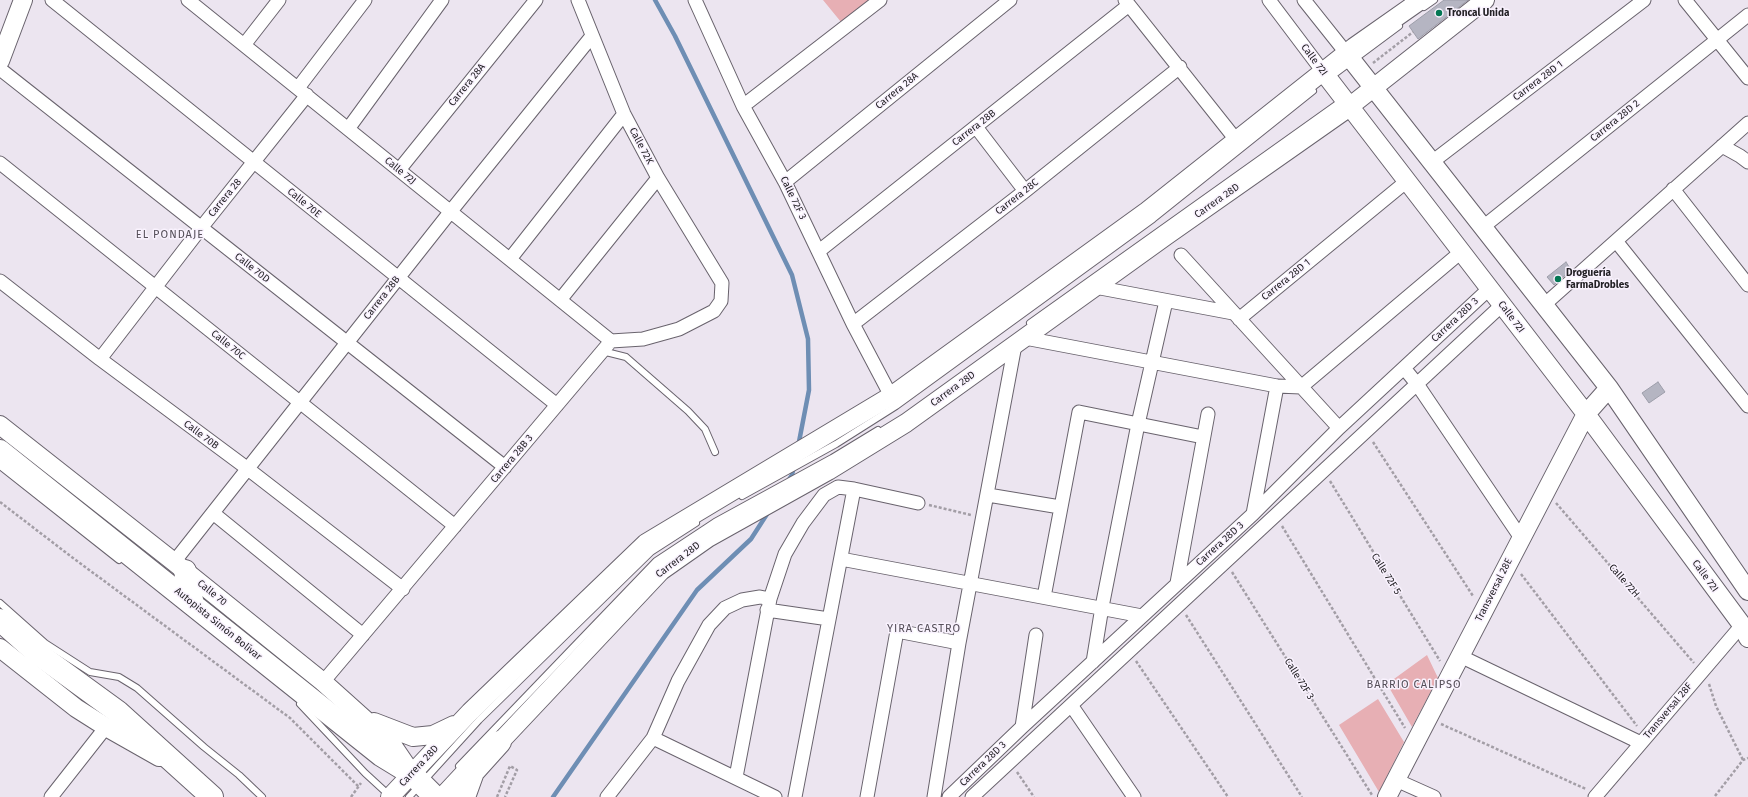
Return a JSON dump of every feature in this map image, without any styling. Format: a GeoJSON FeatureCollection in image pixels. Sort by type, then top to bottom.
{"type":"FeatureCollection","features":[{"type":"Feature","properties":{"kind":"highway","name":"Autopista Simón Bolívar"},"geometry":{"type":"LineString","coordinates":[[0,451],[428,791]]}},
{"type":"Feature","properties":{"kind":"highway"},"geometry":{"type":"LineString","coordinates":[[179,566],[193,604]]}},
{"type":"Feature","properties":{"kind":"highway"},"geometry":{"type":"LineString","coordinates":[[0,620],[37,653],[118,712],[212,797]]}},
{"type":"Feature","properties":{"kind":"highway"},"geometry":{"type":"LineString","coordinates":[[464,797],[473,772],[500,742]]}},
{"type":"Feature","properties":{"kind":"street"},"geometry":{"type":"LineString","coordinates":[[0,61],[23,0]]}},
{"type":"Feature","properties":{"kind":"street","name":"Calle 70E"},"geometry":{"type":"LineString","coordinates":[[52,0],[557,405]]}},
{"type":"Feature","properties":{"kind":"street","name":"Calle 72J"},"geometry":{"type":"LineString","coordinates":[[188,0],[611,341]]}},
{"type":"Feature","properties":{"kind":"street"},"geometry":{"type":"LineString","coordinates":[[244,45],[278,0]]}},
{"type":"Feature","properties":{"kind":"street","name":"Carrera 28"},"geometry":{"type":"LineString","coordinates":[[100,359],[254,162],[365,0]]}},
{"type":"Feature","properties":{"kind":"street"},"geometry":{"type":"LineString","coordinates":[[348,129],[442,0]]}},
{"type":"Feature","properties":{"kind":"street","name":"Carrera 28A"},"geometry":{"type":"LineString","coordinates":[[399,170],[536,0]]}},
{"type":"Feature","properties":{"kind":"street","name":"Calle 72K"},"geometry":{"type":"LineString","coordinates":[[578,0],[624,114],[658,178],[722,283],[721,301],[714,311],[679,329],[643,339],[611,341]]}},
{"type":"Feature","properties":{"kind":"street","name":"Calle 72F 3"},"geometry":{"type":"LineString","coordinates":[[695,0],[743,106],[785,182],[819,251],[852,324],[891,396]]}},
{"type":"Feature","properties":{"kind":"street"},"geometry":{"type":"LineString","coordinates":[[743,106],[880,0]]}},
{"type":"Feature","properties":{"kind":"street","name":"Carrera 28A"},"geometry":{"type":"LineString","coordinates":[[785,182],[1010,0]]}},
{"type":"Feature","properties":{"kind":"street","name":"Calle 72I"},"geometry":{"type":"LineString","coordinates":[[1269,0],[1323,81],[1348,100],[1407,181],[1586,414],[1745,632]]}},
{"type":"Feature","properties":{"kind":"street"},"geometry":{"type":"LineString","coordinates":[[1304,0],[1363,73],[1609,388],[1748,591]]}},
{"type":"Feature","properties":{"kind":"street","name":"Carrera 28D"},"geometry":{"type":"LineString","coordinates":[[428,791],[470,712],[646,544],[732,496],[891,396],[1147,211],[1237,141],[1323,81],[1363,73],[1485,0]]}},
{"type":"Feature","properties":{"kind":"street","name":"Carrera 28D 1"},"geometry":{"type":"LineString","coordinates":[[1432,162],[1644,0]]}},
{"type":"Feature","properties":{"kind":"street"},"geometry":{"type":"LineString","coordinates":[[1685,0],[1748,78]]}},
{"type":"Feature","properties":{"kind":"street"},"geometry":{"type":"LineString","coordinates":[[1127,2],[1180,67],[1237,141]]}},
{"type":"Feature","properties":{"kind":"street","name":"Carrera 28B"},"geometry":{"type":"LineString","coordinates":[[819,251],[976,126],[1127,2]]}},
{"type":"Feature","properties":{"kind":"street","name":"Carrera 28D"},"geometry":{"type":"LineString","coordinates":[[391,797],[428,791],[469,768],[500,742],[661,570],[711,530],[906,423],[1021,336],[1095,287],[1348,100],[1363,73],[1421,5]]}},
{"type":"Feature","properties":{"kind":"street","name":"Carrera 28D 2"},"geometry":{"type":"LineString","coordinates":[[1483,227],[1748,15]]}},
{"type":"Feature","properties":{"kind":"street","name":"Carrera 28B"},"geometry":{"type":"LineString","coordinates":[[179,566],[213,513],[450,212],[592,36]]}},
{"type":"Feature","properties":{"kind":"street","name":"Carrera 28C"},"geometry":{"type":"LineString","coordinates":[[852,324],[1025,191],[1180,67]]}},
{"type":"Feature","properties":{"kind":"street","name":"Calle 70D"},"geometry":{"type":"LineString","coordinates":[[0,70],[505,467]]}},
{"type":"Feature","properties":{"kind":"street"},"geometry":{"type":"LineString","coordinates":[[510,259],[624,114]]}},
{"type":"Feature","properties":{"kind":"street"},"geometry":{"type":"LineString","coordinates":[[1544,305],[1748,123]]}},
{"type":"Feature","properties":{"kind":"street"},"geometry":{"type":"LineString","coordinates":[[976,126],[1025,191]]}},
{"type":"Feature","properties":{"kind":"street"},"geometry":{"type":"LineString","coordinates":[[1722,146],[1748,162]]}},
{"type":"Feature","properties":{"kind":"street","name":"Calle 70C"},"geometry":{"type":"LineString","coordinates":[[0,163],[455,526]]}},
{"type":"Feature","properties":{"kind":"street"},"geometry":{"type":"LineString","coordinates":[[560,300],[658,178]]}},
{"type":"Feature","properties":{"kind":"street","name":"Carrera 28D 1"},"geometry":{"type":"LineString","coordinates":[[1236,316],[1407,181]]}},
{"type":"Feature","properties":{"kind":"street"},"geometry":{"type":"LineString","coordinates":[[1674,190],[1748,285]]}},
{"type":"Feature","properties":{"kind":"street"},"geometry":{"type":"LineString","coordinates":[[1616,240],[1748,406]]}},
{"type":"Feature","properties":{"kind":"street"},"geometry":{"type":"LineString","coordinates":[[934,797],[970,584],[1021,336],[1277,386],[1301,387],[1462,252]]}},
{"type":"Feature","properties":{"kind":"street"},"geometry":{"type":"LineString","coordinates":[[1181,255],[1339,428]]}},
{"type":"Feature","properties":{"kind":"street","name":"Calle 70B"},"geometry":{"type":"LineString","coordinates":[[0,281],[100,359],[248,469],[402,589]]}},
{"type":"Feature","properties":{"kind":"street"},"geometry":{"type":"LineString","coordinates":[[1095,287],[1236,316]]}},
{"type":"Feature","properties":{"kind":"street","name":"Carrera 28D 3"},"geometry":{"type":"LineString","coordinates":[[949,797],[1022,727],[1253,514],[1339,428],[1490,288]]}},
{"type":"Feature","properties":{"kind":"street"},"geometry":{"type":"LineString","coordinates":[[1093,662],[1102,607],[1138,424],[1166,301]]}},
{"type":"Feature","properties":{"kind":"street","name":"Carrera 28D 3"},"geometry":{"type":"LineString","coordinates":[[972,797],[1502,304]]}},
{"type":"Feature","properties":{"kind":"street","name":"Carrera 28B 3"},"geometry":{"type":"LineString","coordinates":[[323,682],[611,341]]}},
{"type":"Feature","properties":{"kind":"street"},"geometry":{"type":"LineString","coordinates":[[1404,368],[1417,384],[1521,538]]}},
{"type":"Feature","properties":{"kind":"street"},"geometry":{"type":"LineString","coordinates":[[1253,514],[1277,386]]}},
{"type":"Feature","properties":{"kind":"street","name":"Transversal 28E"},"geometry":{"type":"LineString","coordinates":[[1387,797],[1586,414],[1609,388]]}},
{"type":"Feature","properties":{"kind":"street"},"geometry":{"type":"LineString","coordinates":[[1044,597],[1079,412],[1204,437]]}},
{"type":"Feature","properties":{"kind":"street"},"geometry":{"type":"LineString","coordinates":[[1177,583],[1208,414]]}},
{"type":"Feature","properties":{"kind":"street","name":"Calle 70"},"geometry":{"type":"LineString","coordinates":[[0,425],[179,566],[364,717],[391,743],[428,791]]}},
{"type":"Feature","properties":{"kind":"street"},"geometry":{"type":"LineString","coordinates":[[736,777],[768,605],[785,554],[803,523],[824,495],[838,487],[918,503]]}},
{"type":"Feature","properties":{"kind":"street"},"geometry":{"type":"LineString","coordinates":[[795,797],[854,489]]}},
{"type":"Feature","properties":{"kind":"street"},"geometry":{"type":"LineString","coordinates":[[988,495],[1060,507]]}},
{"type":"Feature","properties":{"kind":"street"},"geometry":{"type":"LineString","coordinates":[[213,513],[363,635]]}},
{"type":"Feature","properties":{"kind":"street"},"geometry":{"type":"LineString","coordinates":[[841,559],[970,584],[1102,607],[1142,616]]}},
{"type":"Feature","properties":{"kind":"street"},"geometry":{"type":"LineString","coordinates":[[607,797],[654,738],[678,681],[709,625],[725,608],[742,600],[760,597],[768,605],[828,619]]}},
{"type":"Feature","properties":{"kind":"street"},"geometry":{"type":"LineString","coordinates":[[867,797],[897,632],[959,643]]}},
{"type":"Feature","properties":{"kind":"street","name":"Transversal 28F"},"geometry":{"type":"LineString","coordinates":[[1596,796],[1703,670],[1745,632]]}},
{"type":"Feature","properties":{"kind":"street"},"geometry":{"type":"LineString","coordinates":[[1022,727],[1036,635]]}},
{"type":"Feature","properties":{"kind":"street"},"geometry":{"type":"LineString","coordinates":[[0,648],[76,708],[106,728],[181,769]]}},
{"type":"Feature","properties":{"kind":"street"},"geometry":{"type":"LineString","coordinates":[[1460,656],[1644,740]]}},
{"type":"Feature","properties":{"kind":"street"},"geometry":{"type":"LineString","coordinates":[[1071,705],[1134,797]]}},
{"type":"Feature","properties":{"kind":"street"},"geometry":{"type":"LineString","coordinates":[[364,717],[413,737],[433,734],[453,726],[470,712]]}},
{"type":"Feature","properties":{"kind":"street"},"geometry":{"type":"LineString","coordinates":[[51,797],[106,728]]}},
{"type":"Feature","properties":{"kind":"street"},"geometry":{"type":"LineString","coordinates":[[654,738],[775,797]]}},
{"type":"Feature","properties":{"kind":"street"},"geometry":{"type":"LineString","coordinates":[[1396,780],[1434,797]]}},
{"type":"Feature","properties":{"kind":"lane"},"geometry":{"type":"LineString","coordinates":[[1421,5],[1434,0]]}},
{"type":"Feature","properties":{"kind":"lane"},"geometry":{"type":"LineString","coordinates":[[1389,66],[1420,45],[1478,0]]}},
{"type":"Feature","properties":{"kind":"lane"},"geometry":{"type":"LineString","coordinates":[[1363,73],[1403,23]]}},
{"type":"Feature","properties":{"kind":"lane"},"geometry":{"type":"LineString","coordinates":[[732,496],[836,444],[896,406],[1153,219],[1323,81]]}},
{"type":"Feature","properties":{"kind":"lane"},"geometry":{"type":"LineString","coordinates":[[1021,336],[1348,100]]}},
{"type":"Feature","properties":{"kind":"lane"},"geometry":{"type":"LineString","coordinates":[[602,351],[626,357],[688,411],[705,430],[715,452]]}},
{"type":"Feature","properties":{"kind":"lane"},"geometry":{"type":"LineString","coordinates":[[830,464],[883,427]]}},
{"type":"Feature","properties":{"kind":"lane"},"geometry":{"type":"LineString","coordinates":[[0,466],[126,565]]}},
{"type":"Feature","properties":{"kind":"lane"},"geometry":{"type":"LineString","coordinates":[[428,791],[478,720],[651,552],[703,519]]}},
{"type":"Feature","properties":{"kind":"lane"},"geometry":{"type":"LineString","coordinates":[[453,773],[656,561],[711,530]]}},
{"type":"Feature","properties":{"kind":"lane"},"geometry":{"type":"LineString","coordinates":[[0,604],[45,643],[90,672],[119,677],[137,688],[204,747],[239,775],[262,797]]}},
{"type":"Feature","properties":{"kind":"lane"},"geometry":{"type":"LineString","coordinates":[[296,700],[365,773],[391,797]]}},
{"type":"Feature","properties":{"kind":"path"},"geometry":{"type":"LineString","coordinates":[[1363,73],[1413,32]]}},
{"type":"Feature","properties":{"kind":"path"},"geometry":{"type":"LineString","coordinates":[[1366,431],[1483,612]]}},
{"type":"Feature","properties":{"kind":"path","name":"Calle 72F 5"},"geometry":{"type":"LineString","coordinates":[[1323,471],[1449,677]]}},
{"type":"Feature","properties":{"kind":"path","name":"Calle 72H"},"geometry":{"type":"LineString","coordinates":[[1546,490],[1703,670]]}},
{"type":"Feature","properties":{"kind":"path"},"geometry":{"type":"LineString","coordinates":[[0,502],[290,718],[359,787]]}},
{"type":"Feature","properties":{"kind":"path"},"geometry":{"type":"LineString","coordinates":[[918,503],[983,518]]}},
{"type":"Feature","properties":{"kind":"path"},"geometry":{"type":"LineString","coordinates":[[1275,515],[1414,744]]}},
{"type":"Feature","properties":{"kind":"path"},"geometry":{"type":"LineString","coordinates":[[1510,560],[1644,740]]}},
{"type":"Feature","properties":{"kind":"path","name":"Calle 72F 3"},"geometry":{"type":"LineString","coordinates":[[1225,561],[1373,797]]}},
{"type":"Feature","properties":{"kind":"path"},"geometry":{"type":"LineString","coordinates":[[1179,604],[1302,797]]}},
{"type":"Feature","properties":{"kind":"path"},"geometry":{"type":"LineString","coordinates":[[1129,651],[1228,797]]}},
{"type":"Feature","properties":{"kind":"path"},"geometry":{"type":"LineString","coordinates":[[1703,670],[1716,706],[1743,760]]}},
{"type":"Feature","properties":{"kind":"path"},"geometry":{"type":"LineString","coordinates":[[1428,718],[1596,796]]}},
{"type":"Feature","properties":{"kind":"path"},"geometry":{"type":"LineString","coordinates":[[1715,796],[1743,760],[1748,758]]}},
{"type":"Feature","properties":{"kind":"path"},"geometry":{"type":"LineString","coordinates":[[1010,761],[1034,797]]}},
{"type":"Feature","properties":{"kind":"path"},"geometry":{"type":"LineString","coordinates":[[497,797],[510,766],[517,770],[506,797]]}},
{"type":"Feature","properties":{"kind":"shaded area"},"geometry":{"type":"Polygon","coordinates":[[[823,0],[869,0],[841,22],[823,0]]]}},
{"type":"Feature","properties":{"kind":"shaded area"},"geometry":{"type":"Polygon","coordinates":[[[1427,655],[1438,678],[1412,727],[1387,684],[1427,655]]]}},
{"type":"Feature","properties":{"kind":"shaded area"},"geometry":{"type":"Polygon","coordinates":[[[1378,699],[1404,742],[1379,792],[1339,725],[1378,699]]]}},
{"type":"Feature","properties":{"kind":"building","name":"Troncal Unida"},"geometry":{"type":"Polygon","coordinates":[[[1444,0],[1468,0],[1418,39],[1409,26],[1444,0]]]}},
{"type":"Feature","properties":{"kind":"building"},"geometry":{"type":"Polygon","coordinates":[[[1566,262],[1571,270],[1554,285],[1547,277],[1566,262]]]}},
{"type":"Feature","properties":{"kind":"building"},"geometry":{"type":"Polygon","coordinates":[[[1658,382],[1665,392],[1649,403],[1642,393],[1658,382]]]}},
{"type":"Feature","properties":{"kind":"waterway"},"geometry":{"type":"LineString","coordinates":[[655,0],[675,36],[792,275],[808,339],[809,390],[798,447]]}},
{"type":"Feature","properties":{"kind":"waterway"},"geometry":{"type":"LineString","coordinates":[[788,481],[792,475],[794,466]]}},
{"type":"Feature","properties":{"kind":"waterway"},"geometry":{"type":"LineString","coordinates":[[553,797],[697,590],[751,539],[769,511]]}},
{"type":"Feature","properties":{"kind":"place","name":"Troncal Unida"},"geometry":{"type":"Point","coordinates":[1439,13]}},
{"type":"Feature","properties":{"kind":"place","name":"Droguería FarmaDrobles"},"geometry":{"type":"Point","coordinates":[1558,279]}},
{"type":"Feature","properties":{"kind":"district","name":"EL PONDAJE"},"geometry":{"type":"Point","coordinates":[170,235]}},
{"type":"Feature","properties":{"kind":"district","name":"YIRA CASTRO"},"geometry":{"type":"Point","coordinates":[924,629]}},
{"type":"Feature","properties":{"kind":"district","name":"BARRIO CALIPSO"},"geometry":{"type":"Point","coordinates":[1414,685]}}]}
